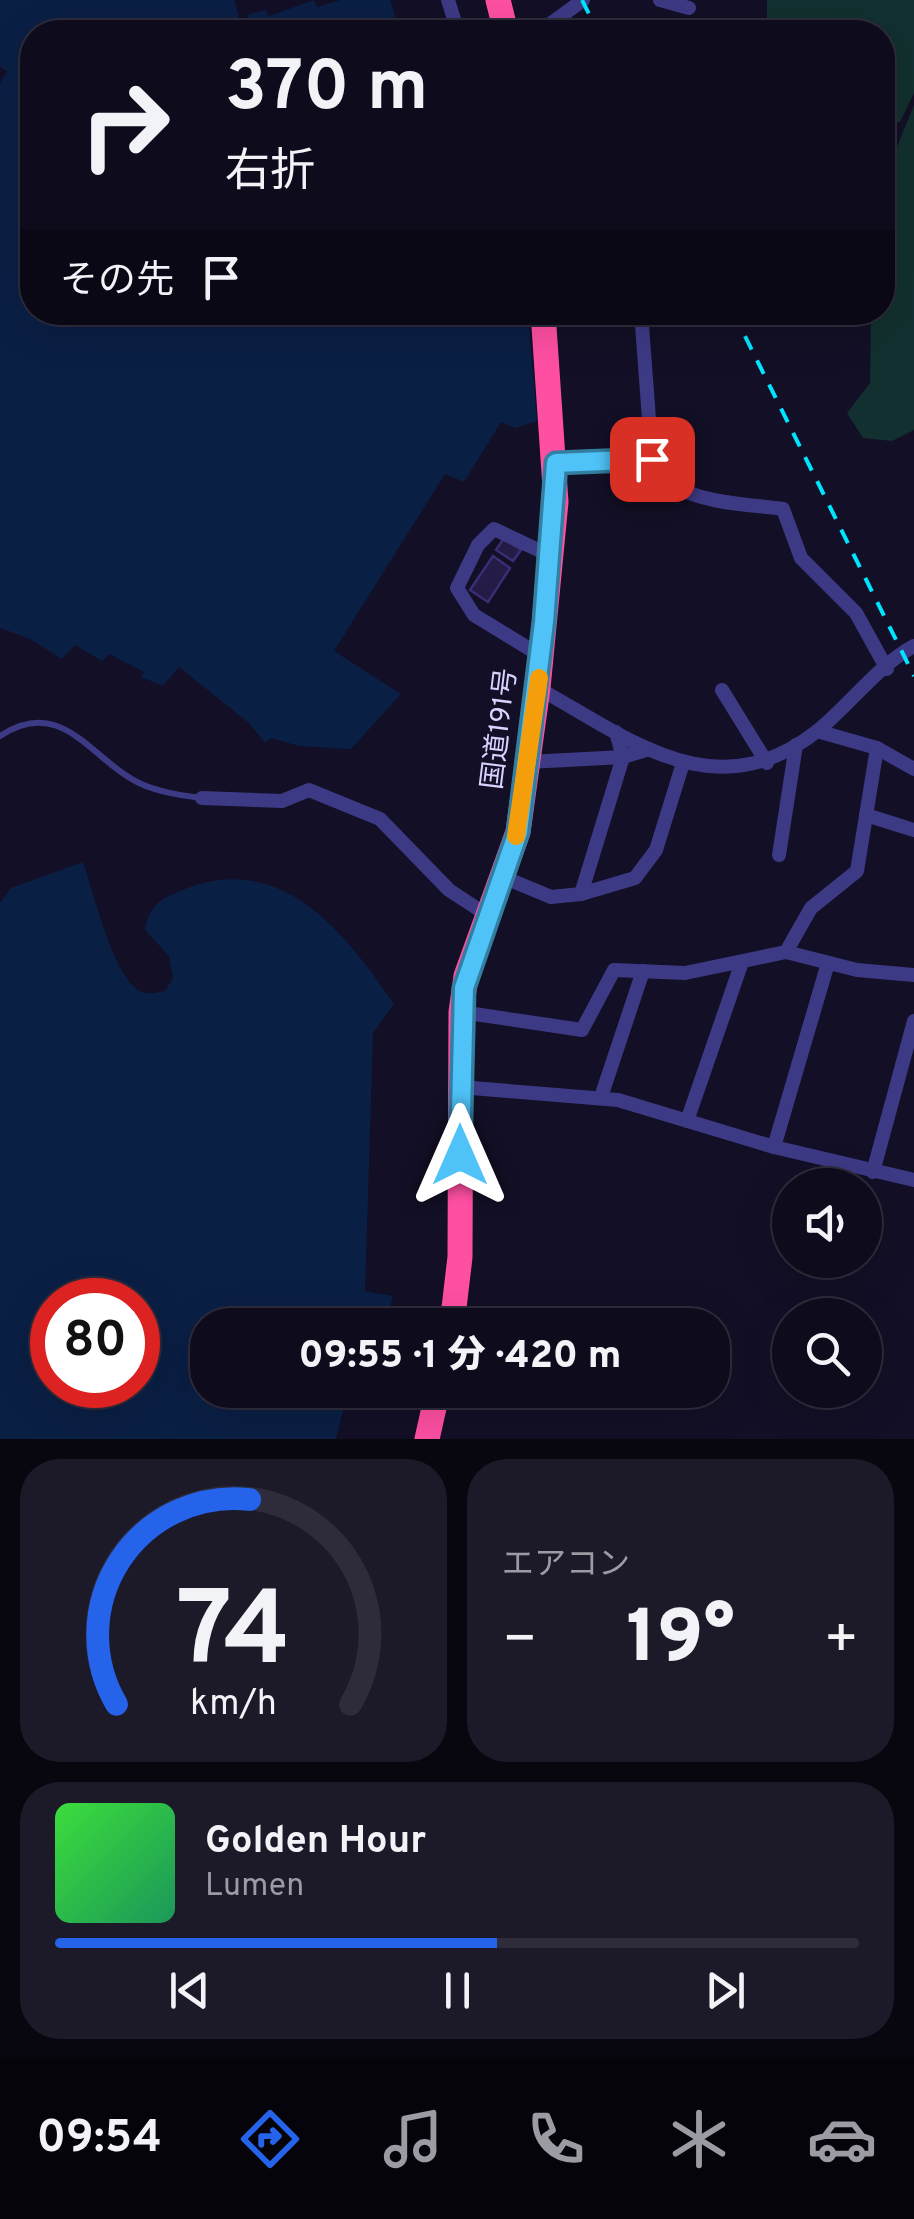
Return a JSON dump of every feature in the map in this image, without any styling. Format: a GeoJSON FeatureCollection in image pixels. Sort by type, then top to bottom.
{"type":"FeatureCollection","features":[{"type":"Feature","properties":{"kind":"highway","name":"国道191号"},"geometry":{"type":"LineString","coordinates":[[454,1308],[460,1256],[461,1012],[466,976],[518,832],[551,556],[556,463],[545,325]]}},
{"type":"Feature","properties":{"kind":"highway"},"geometry":{"type":"LineString","coordinates":[[427,1439],[434,1408]]}},
{"type":"Feature","properties":{"kind":"street"},"geometry":{"type":"LineString","coordinates":[[556,20],[583,0]]}},
{"type":"Feature","properties":{"kind":"street"},"geometry":{"type":"LineString","coordinates":[[660,0],[688,8]]}},
{"type":"Feature","properties":{"kind":"street"},"geometry":{"type":"LineString","coordinates":[[642,325],[652,459],[664,479],[679,489],[783,509],[801,558],[856,613],[886,668]]}},
{"type":"Feature","properties":{"kind":"street"},"geometry":{"type":"LineString","coordinates":[[556,463],[652,459]]}},
{"type":"Feature","properties":{"kind":"street"},"geometry":{"type":"LineString","coordinates":[[541,656],[474,615],[458,588],[478,546],[494,529],[551,556]]}},
{"type":"Feature","properties":{"kind":"street"},"geometry":{"type":"LineString","coordinates":[[538,688],[649,749],[683,763],[714,769],[767,763],[817,731],[914,646]]}},
{"type":"Feature","properties":{"kind":"street"},"geometry":{"type":"LineString","coordinates":[[722,690],[767,763]]}},
{"type":"Feature","properties":{"kind":"street"},"geometry":{"type":"LineString","coordinates":[[817,731],[877,748],[914,769]]}},
{"type":"Feature","properties":{"kind":"street"},"geometry":{"type":"LineString","coordinates":[[581,894],[624,757],[616,732]]}},
{"type":"Feature","properties":{"kind":"street"},"geometry":{"type":"LineString","coordinates":[[780,855],[796,745]]}},
{"type":"Feature","properties":{"kind":"street"},"geometry":{"type":"LineString","coordinates":[[786,952],[812,908],[857,870],[877,748]]}},
{"type":"Feature","properties":{"kind":"street"},"geometry":{"type":"LineString","coordinates":[[528,762],[624,757],[649,749]]}},
{"type":"Feature","properties":{"kind":"street"},"geometry":{"type":"LineString","coordinates":[[503,877],[550,897],[581,894],[635,878],[656,850],[683,763]]}},
{"type":"Feature","properties":{"kind":"street"},"geometry":{"type":"LineString","coordinates":[[202,798],[282,801],[309,790],[360,810],[395,830],[449,890],[487,915]]}},
{"type":"Feature","properties":{"kind":"street"},"geometry":{"type":"LineString","coordinates":[[866,815],[914,830]]}},
{"type":"Feature","properties":{"kind":"street"},"geometry":{"type":"LineString","coordinates":[[461,1012],[582,1030],[614,970],[686,972],[786,952],[828,963],[914,975]]}},
{"type":"Feature","properties":{"kind":"street"},"geometry":{"type":"LineString","coordinates":[[687,1121],[742,962]]}},
{"type":"Feature","properties":{"kind":"street"},"geometry":{"type":"LineString","coordinates":[[774,1147],[828,963]]}},
{"type":"Feature","properties":{"kind":"street"},"geometry":{"type":"LineString","coordinates":[[601,1098],[643,971]]}},
{"type":"Feature","properties":{"kind":"street"},"geometry":{"type":"LineString","coordinates":[[874,1168],[914,1020]]}},
{"type":"Feature","properties":{"kind":"street"},"geometry":{"type":"LineString","coordinates":[[460,1087],[601,1098],[857,1168]]}},
{"type":"Feature","properties":{"kind":"street"},"geometry":{"type":"LineString","coordinates":[[882,1174],[914,1180]]}},
{"type":"Feature","properties":{"kind":"lane"},"geometry":{"type":"LineString","coordinates":[[0,736],[13,727],[55,725],[83,738],[140,784],[202,798]]}},
{"type":"Feature","properties":{"kind":"green space"},"geometry":{"type":"Polygon","coordinates":[[[767,0],[914,0],[914,93],[900,122],[895,123],[895,20],[767,20],[767,0]]]}},
{"type":"Feature","properties":{"kind":"green space"},"geometry":{"type":"Polygon","coordinates":[[[914,105],[914,430],[892,441],[863,438],[847,413],[870,383],[871,325],[895,325],[895,152],[914,105]]]}},
{"type":"Feature","properties":{"kind":"water"},"geometry":{"type":"Polygon","coordinates":[[[0,0],[234,0],[239,15],[236,20],[20,20],[20,325],[529,325],[537,421],[515,428],[501,422],[464,482],[445,474],[334,651],[401,694],[351,749],[299,746],[271,738],[265,743],[249,723],[179,667],[163,686],[141,677],[144,672],[109,654],[102,661],[75,645],[62,659],[30,639],[0,628],[0,83],[7,71],[0,67],[0,0]]]}},
{"type":"Feature","properties":{"kind":"water"},"geometry":{"type":"Polygon","coordinates":[[[314,0],[317,7],[340,0],[390,0],[396,20],[246,20],[249,14],[266,10],[269,16],[314,0]]]}},
{"type":"Feature","properties":{"kind":"water"},"geometry":{"type":"Polygon","coordinates":[[[83,862],[118,963],[135,988],[149,993],[165,991],[173,978],[169,956],[145,930],[153,908],[185,889],[220,880],[252,881],[281,890],[308,905],[354,950],[394,1004],[373,1033],[365,1291],[393,1296],[390,1308],[190,1308],[190,1408],[344,1408],[336,1439],[0,1439],[0,903],[11,888],[83,862]]]}},
{"type":"Feature","properties":{"kind":"building"},"geometry":{"type":"Polygon","coordinates":[[[504,538],[521,550],[513,561],[496,550],[504,538]]]}},
{"type":"Feature","properties":{"kind":"building"},"geometry":{"type":"Polygon","coordinates":[[[493,556],[510,568],[488,602],[470,590],[493,556]]]}},
{"type":"Feature","properties":{"kind":"railway"},"geometry":{"type":"LineString","coordinates":[[582,0],[592,20]]}},
{"type":"Feature","properties":{"kind":"railway"},"geometry":{"type":"LineString","coordinates":[[739,325],[914,676]]}},
{"type":"Feature","properties":{"kind":"slow traffic"},"geometry":{"type":"LineString","coordinates":[[516,836],[539,678]]}},
{"type":"Feature","properties":{"kind":"route"},"geometry":{"type":"LineString","coordinates":[[460,1155],[464,988],[518,832],[538,688],[556,502],[556,463],[652,459]]}}]}
